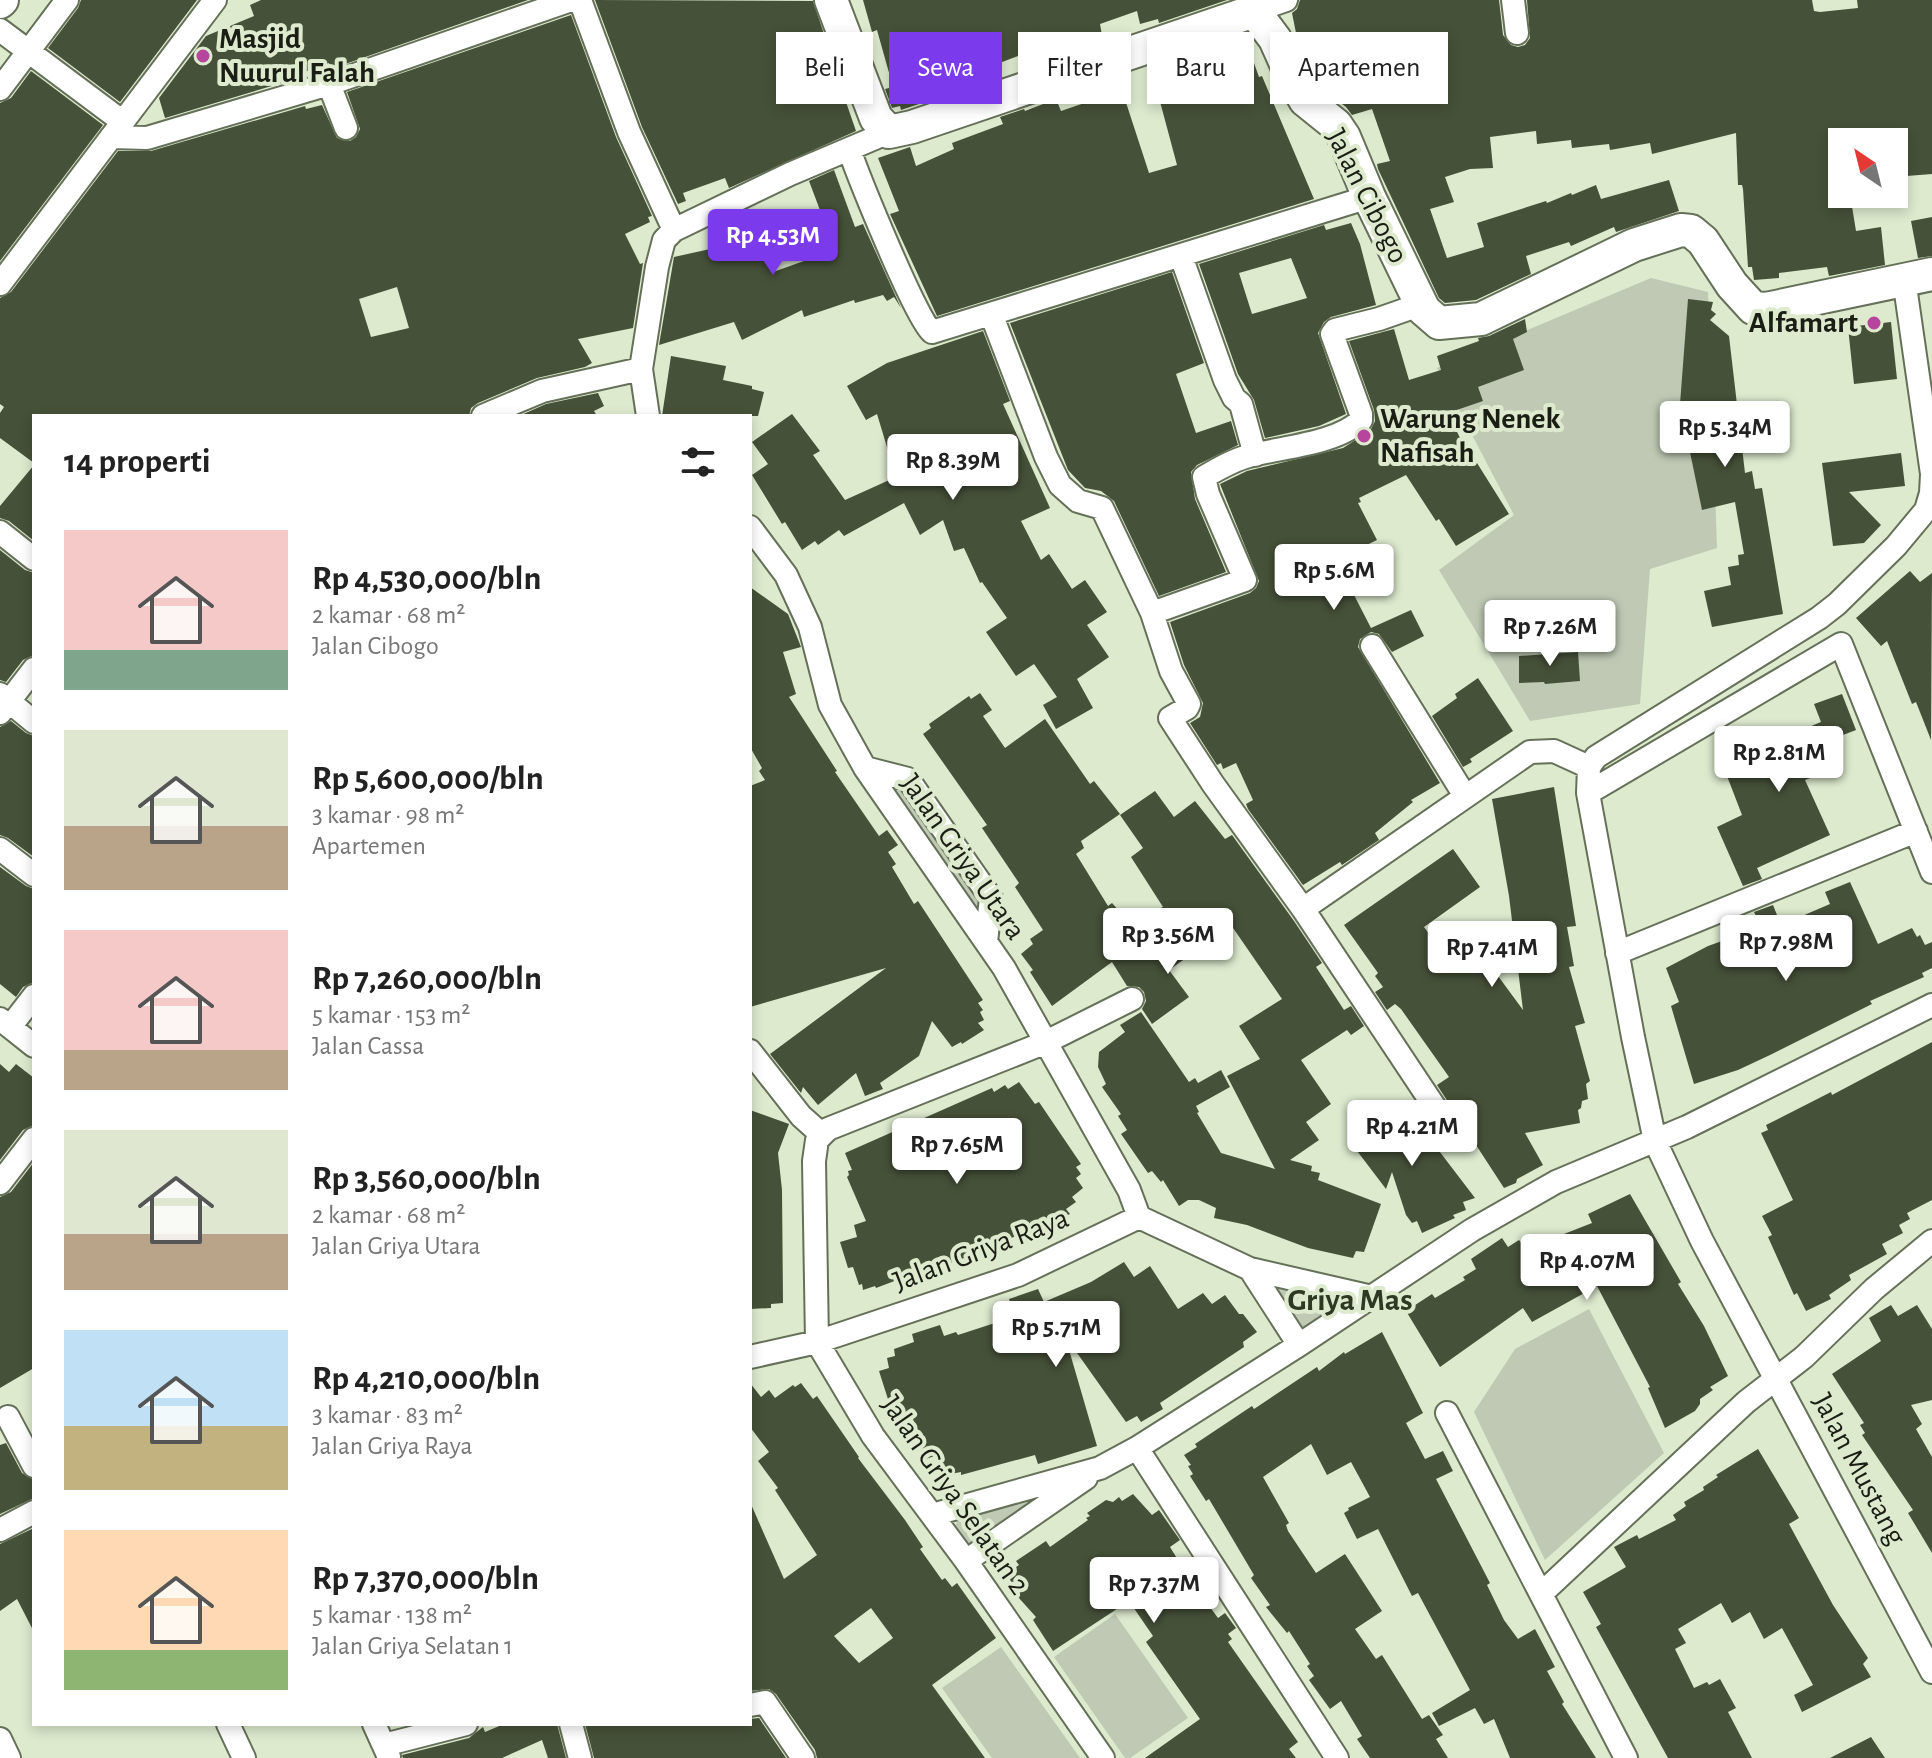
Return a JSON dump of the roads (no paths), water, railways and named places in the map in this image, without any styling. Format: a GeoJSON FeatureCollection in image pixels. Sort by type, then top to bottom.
{"type":"FeatureCollection","features":[{"type":"Feature","properties":{"kind":"street"},"geometry":{"type":"LineString","coordinates":[[0,89],[67,0]]}},
{"type":"Feature","properties":{"kind":"street"},"geometry":{"type":"LineString","coordinates":[[0,284],[215,0]]}},
{"type":"Feature","properties":{"kind":"street"},"geometry":{"type":"LineString","coordinates":[[0,30],[117,130],[147,138],[329,84],[571,0]]}},
{"type":"Feature","properties":{"kind":"street"},"geometry":{"type":"LineString","coordinates":[[580,0],[629,132],[674,230]]}},
{"type":"Feature","properties":{"kind":"street"},"geometry":{"type":"LineString","coordinates":[[831,0],[876,118],[889,132]]}},
{"type":"Feature","properties":{"kind":"street"},"geometry":{"type":"LineString","coordinates":[[648,414],[641,369],[657,267],[664,240],[674,230],[790,174],[889,132],[912,127],[1248,8],[1286,0]]}},
{"type":"Feature","properties":{"kind":"street"},"geometry":{"type":"LineString","coordinates":[[1513,0],[1517,33]]}},
{"type":"Feature","properties":{"kind":"street","name":"Jalan Cibogo"},"geometry":{"type":"LineString","coordinates":[[1248,8],[1275,39],[1305,100],[1336,125],[1344,137],[1369,197],[1422,304]]}},
{"type":"Feature","properties":{"kind":"street"},"geometry":{"type":"LineString","coordinates":[[329,84],[346,128]]}},
{"type":"Feature","properties":{"kind":"street"},"geometry":{"type":"LineString","coordinates":[[849,149],[897,268],[927,329],[932,332],[992,316],[1369,197]]}},
{"type":"Feature","properties":{"kind":"street"},"geometry":{"type":"LineString","coordinates":[[1152,613],[1245,580],[1208,494],[1204,477],[1255,455],[1335,435],[1361,420],[1332,334],[1335,330],[1422,304],[1431,319],[1439,323],[1481,319],[1634,245],[1681,230],[1691,231],[1703,241],[1732,285],[1753,308],[1766,309],[1918,277],[1931,493],[1926,510],[1856,587],[1819,618],[1596,757],[1589,767],[1554,751],[1530,752],[1303,909]]}},
{"type":"Feature","properties":{"kind":"street"},"geometry":{"type":"LineString","coordinates":[[1181,256],[1225,380],[1234,398],[1241,404],[1255,455]]}},
{"type":"Feature","properties":{"kind":"street"},"geometry":{"type":"LineString","coordinates":[[992,316],[1046,457],[1060,485],[1078,501],[1102,508],[1152,613],[1171,671],[1189,704],[1170,718],[1213,784],[1303,909],[1448,1127]]}},
{"type":"Feature","properties":{"kind":"street"},"geometry":{"type":"LineString","coordinates":[[488,414],[542,391],[641,369]]}},
{"type":"Feature","properties":{"kind":"street","name":"Jalan Griya Utara"},"geometry":{"type":"LineString","coordinates":[[752,530],[786,575],[810,627],[830,705],[865,768],[1004,968],[1129,1190],[1139,1217]]}},
{"type":"Feature","properties":{"kind":"street"},"geometry":{"type":"LineString","coordinates":[[0,532],[32,557]]}},
{"type":"Feature","properties":{"kind":"street"},"geometry":{"type":"LineString","coordinates":[[1588,793],[1841,644],[1932,872]]}},
{"type":"Feature","properties":{"kind":"street"},"geometry":{"type":"LineString","coordinates":[[1372,646],[1465,796]]}},
{"type":"Feature","properties":{"kind":"street"},"geometry":{"type":"LineString","coordinates":[[32,671],[3,703],[32,721]]}},
{"type":"Feature","properties":{"kind":"street","name":"Jalan Mustang"},"geometry":{"type":"LineString","coordinates":[[1589,767],[1588,793],[1655,1141],[1702,1241],[1932,1672]]}},
{"type":"Feature","properties":{"kind":"street"},"geometry":{"type":"LineString","coordinates":[[1617,953],[1916,831]]}},
{"type":"Feature","properties":{"kind":"street"},"geometry":{"type":"LineString","coordinates":[[0,849],[32,873]]}},
{"type":"Feature","properties":{"kind":"street"},"geometry":{"type":"LineString","coordinates":[[32,998],[5,1023],[32,1044]]}},
{"type":"Feature","properties":{"kind":"street"},"geometry":{"type":"LineString","coordinates":[[817,1342],[814,1161],[821,1134],[1044,1043],[1132,999]]}},
{"type":"Feature","properties":{"kind":"street"},"geometry":{"type":"LineString","coordinates":[[966,1561],[1100,1468],[1137,1448],[1299,1345],[1472,1230],[1556,1182],[1687,1127],[1932,1005]]}},
{"type":"Feature","properties":{"kind":"street"},"geometry":{"type":"LineString","coordinates":[[752,1054],[801,1116],[821,1134]]}},
{"type":"Feature","properties":{"kind":"street"},"geometry":{"type":"LineString","coordinates":[[0,1183],[32,1142]]}},
{"type":"Feature","properties":{"kind":"street"},"geometry":{"type":"LineString","coordinates":[[1139,1217],[1250,1269],[1372,1297]]}},
{"type":"Feature","properties":{"kind":"street","name":"Jalan Griya Raya"},"geometry":{"type":"LineString","coordinates":[[752,1357],[817,1342],[1018,1275],[1139,1217]]}},
{"type":"Feature","properties":{"kind":"street"},"geometry":{"type":"LineString","coordinates":[[1541,1594],[1746,1402],[1778,1379],[1874,1289],[1930,1246]]}},
{"type":"Feature","properties":{"kind":"street"},"geometry":{"type":"LineString","coordinates":[[1250,1269],[1299,1345]]}},
{"type":"Feature","properties":{"kind":"street","name":"Jalan Griya Selatan 2"},"geometry":{"type":"LineString","coordinates":[[817,1342],[873,1436],[966,1561],[1103,1758]]}},
{"type":"Feature","properties":{"kind":"street"},"geometry":{"type":"LineString","coordinates":[[1447,1413],[1626,1758]]}},
{"type":"Feature","properties":{"kind":"street"},"geometry":{"type":"LineString","coordinates":[[8,1417],[32,1462]]}},
{"type":"Feature","properties":{"kind":"street"},"geometry":{"type":"LineString","coordinates":[[1137,1448],[1337,1758]]}},
{"type":"Feature","properties":{"kind":"street"},"geometry":{"type":"LineString","coordinates":[[932,1515],[1100,1468]]}},
{"type":"Feature","properties":{"kind":"street"},"geometry":{"type":"LineString","coordinates":[[0,1530],[32,1513]]}},
{"type":"Feature","properties":{"kind":"street"},"geometry":{"type":"LineString","coordinates":[[752,1705],[765,1702],[803,1758]]}},
{"type":"Feature","properties":{"kind":"street"},"geometry":{"type":"LineString","coordinates":[[229,1726],[244,1758]]}},
{"type":"Feature","properties":{"kind":"street"},"geometry":{"type":"LineString","coordinates":[[375,1726],[387,1752],[460,1726]]}},
{"type":"Feature","properties":{"kind":"street"},"geometry":{"type":"LineString","coordinates":[[572,1726],[580,1758]]}},
{"type":"Feature","properties":{"kind":"street"},"geometry":{"type":"LineString","coordinates":[[0,1739],[9,1758]]}},
{"type":"Feature","properties":{"kind":"place","name":"Masjid Nuurul Falah"},"geometry":{"type":"Point","coordinates":[203,56]}},
{"type":"Feature","properties":{"kind":"place","name":"Alfamart"},"geometry":{"type":"Point","coordinates":[1874,323]}},
{"type":"Feature","properties":{"kind":"place","name":"Warung Nenek Nafisah"},"geometry":{"type":"Point","coordinates":[1364,436]}},
{"type":"Feature","properties":{"kind":"district","name":"Griya Mas"},"geometry":{"type":"Point","coordinates":[1350,1300]}}]}
